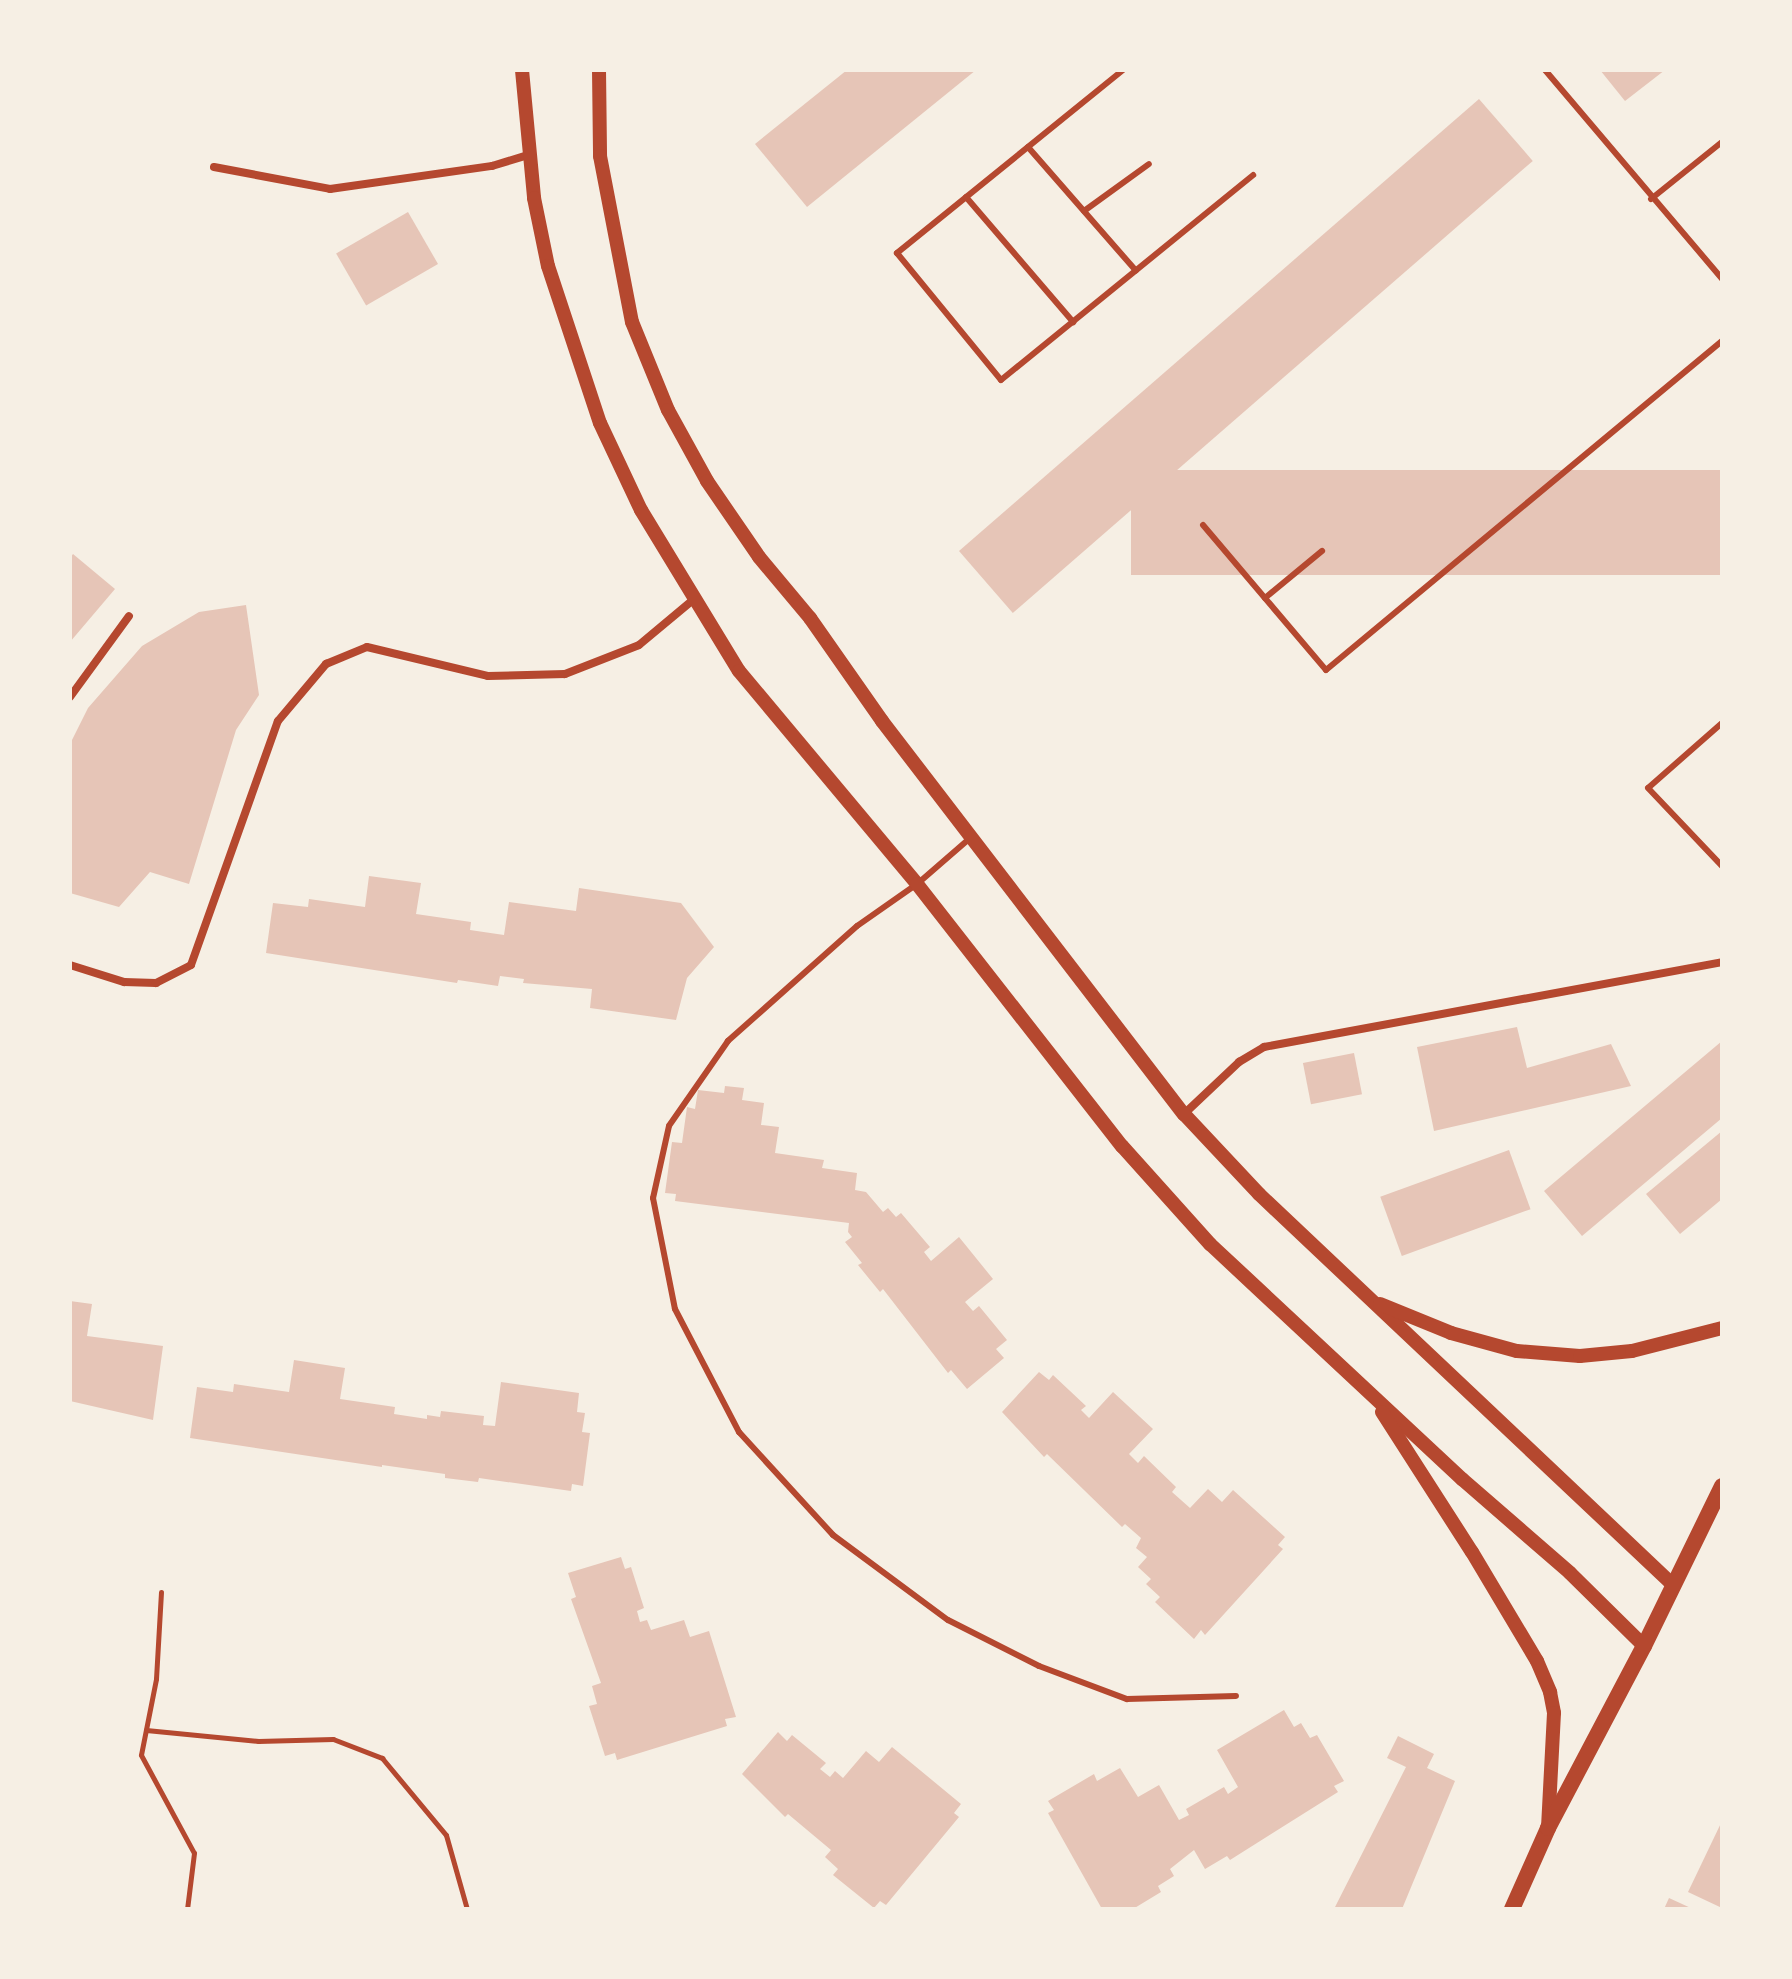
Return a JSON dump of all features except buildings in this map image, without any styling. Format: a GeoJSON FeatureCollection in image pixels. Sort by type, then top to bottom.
{"type":"FeatureCollection","features":[{"type":"Feature","properties":{"kind":"main road"},"geometry":{"type":"LineString","coordinates":[[1512,1909],[1548,1828],[1644,1646],[1722,1486]]}},
{"type":"Feature","properties":{"kind":"street"},"geometry":{"type":"LineString","coordinates":[[522,70],[529,155],[548,266],[600,423],[641,510],[739,671],[917,884],[1122,1146],[1210,1244],[1368,1392],[1570,1573],[1644,1646]]}},
{"type":"Feature","properties":{"kind":"street"},"geometry":{"type":"LineString","coordinates":[[599,70],[600,156],[613,240],[632,322],[668,410],[707,481],[759,557],[810,618],[882,721],[1184,1114],[1259,1194],[1672,1584]]}},
{"type":"Feature","properties":{"kind":"street"},"geometry":{"type":"LineString","coordinates":[[214,167],[330,189],[492,166],[529,155]]}},
{"type":"Feature","properties":{"kind":"street"},"geometry":{"type":"LineString","coordinates":[[70,965],[124,982],[156,983],[191,965],[278,721],[326,664],[367,647],[488,676],[565,674],[639,645],[693,600]]}},
{"type":"Feature","properties":{"kind":"street"},"geometry":{"type":"LineString","coordinates":[[70,697],[129,616]]}},
{"type":"Feature","properties":{"kind":"street"},"geometry":{"type":"LineString","coordinates":[[1184,1114],[1239,1062],[1264,1047],[1722,962]]}},
{"type":"Feature","properties":{"kind":"street"},"geometry":{"type":"LineString","coordinates":[[1372,1300],[1451,1333],[1517,1351],[1580,1356],[1632,1351],[1722,1328]]}},
{"type":"Feature","properties":{"kind":"street"},"geometry":{"type":"LineString","coordinates":[[1368,1392],[1472,1552],[1537,1661],[1550,1692],[1554,1713],[1548,1828]]}},
{"type":"Feature","properties":{"kind":"lane"},"geometry":{"type":"LineString","coordinates":[[1123,70],[897,253],[1001,380],[1253,175]]}},
{"type":"Feature","properties":{"kind":"lane"},"geometry":{"type":"LineString","coordinates":[[1545,70],[1651,199],[1722,279]]}},
{"type":"Feature","properties":{"kind":"lane"},"geometry":{"type":"LineString","coordinates":[[1651,199],[1722,142]]}},
{"type":"Feature","properties":{"kind":"lane"},"geometry":{"type":"LineString","coordinates":[[1028,147],[1136,271]]}},
{"type":"Feature","properties":{"kind":"lane"},"geometry":{"type":"LineString","coordinates":[[1084,211],[1149,164]]}},
{"type":"Feature","properties":{"kind":"lane"},"geometry":{"type":"LineString","coordinates":[[966,197],[1073,322]]}},
{"type":"Feature","properties":{"kind":"lane"},"geometry":{"type":"LineString","coordinates":[[1203,525],[1326,670],[1722,341]]}},
{"type":"Feature","properties":{"kind":"lane"},"geometry":{"type":"LineString","coordinates":[[1265,598],[1322,551]]}},
{"type":"Feature","properties":{"kind":"lane"},"geometry":{"type":"LineString","coordinates":[[1722,723],[1648,788],[1722,866]]}},
{"type":"Feature","properties":{"kind":"lane"},"geometry":{"type":"LineString","coordinates":[[972,836],[917,884],[857,926],[728,1041],[669,1126],[653,1198],[675,1309],[739,1432],[833,1535],[948,1620],[1039,1666],[1127,1699],[1236,1696]]}},
{"type":"Feature","properties":{"kind":"path"},"geometry":{"type":"LineString","coordinates":[[161,1592],[156,1679],[141,1755],[194,1853],[187,1909]]}},
{"type":"Feature","properties":{"kind":"path"},"geometry":{"type":"LineString","coordinates":[[146,1730],[258,1741],[333,1739],[382,1758],[446,1835],[467,1909]]}}]}
